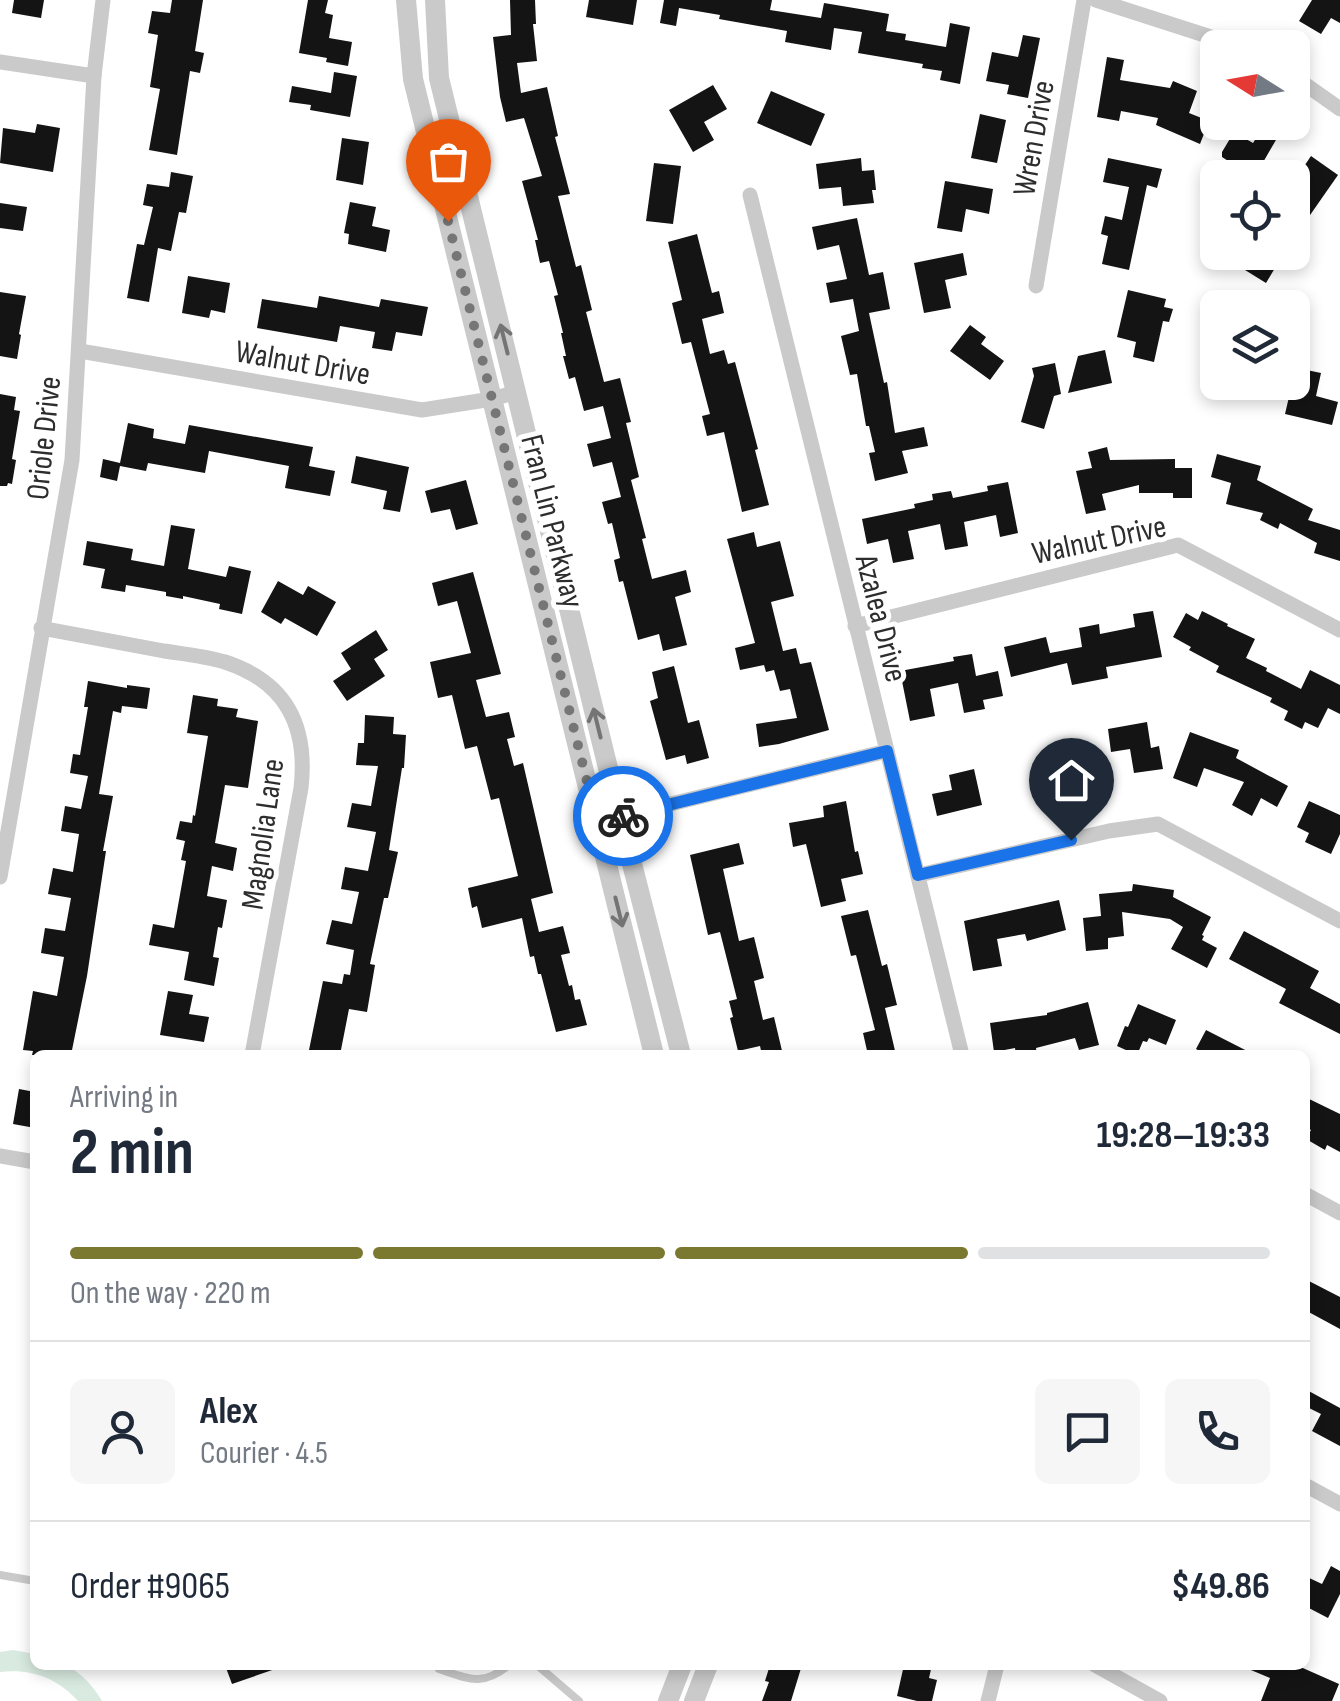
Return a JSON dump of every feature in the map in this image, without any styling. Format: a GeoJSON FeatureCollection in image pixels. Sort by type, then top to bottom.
{"type":"FeatureCollection","features":[{"type":"Feature","properties":{"kind":"street","name":"Oriole Drive"},"geometry":{"type":"LineString","coordinates":[[0,877],[72,460],[94,76],[103,0]]}},
{"type":"Feature","properties":{"kind":"street","name":"Fran Lin Parkway"},"geometry":{"type":"LineString","coordinates":[[406,0],[413,80],[653,1050]]}},
{"type":"Feature","properties":{"kind":"street","name":"Fran Lin Parkway"},"geometry":{"type":"LineString","coordinates":[[435,0],[439,78],[680,1050]]}},
{"type":"Feature","properties":{"kind":"street","name":"Wren Drive"},"geometry":{"type":"LineString","coordinates":[[1036,286],[1084,0]]}},
{"type":"Feature","properties":{"kind":"street"},"geometry":{"type":"LineString","coordinates":[[1096,0],[1200,34]]}},
{"type":"Feature","properties":{"kind":"street"},"geometry":{"type":"LineString","coordinates":[[0,62],[94,76]]}},
{"type":"Feature","properties":{"kind":"street"},"geometry":{"type":"LineString","coordinates":[[1310,88],[1340,109]]}},
{"type":"Feature","properties":{"kind":"street","name":"Azalea Drive"},"geometry":{"type":"LineString","coordinates":[[750,195],[961,1050]]}},
{"type":"Feature","properties":{"kind":"street","name":"Walnut Drive"},"geometry":{"type":"LineString","coordinates":[[80,351],[422,410],[518,392]]}},
{"type":"Feature","properties":{"kind":"street","name":"Walnut Drive"},"geometry":{"type":"LineString","coordinates":[[855,626],[1178,545],[1340,630]]}},
{"type":"Feature","properties":{"kind":"street","name":"Magnolia Lane"},"geometry":{"type":"LineString","coordinates":[[42,628],[223,662],[256,675],[273,688],[297,724],[304,766],[302,788],[253,1050]]}},
{"type":"Feature","properties":{"kind":"street"},"geometry":{"type":"LineString","coordinates":[[597,822],[887,751]]}},
{"type":"Feature","properties":{"kind":"street"},"geometry":{"type":"LineString","coordinates":[[918,875],[1109,831],[1158,824],[1340,920]]}},
{"type":"Feature","properties":{"kind":"street"},"geometry":{"type":"LineString","coordinates":[[0,1156],[30,1161]]}},
{"type":"Feature","properties":{"kind":"street"},"geometry":{"type":"LineString","coordinates":[[1310,1197],[1340,1213]]}},
{"type":"Feature","properties":{"kind":"street"},"geometry":{"type":"LineString","coordinates":[[1310,1488],[1340,1504]]}},
{"type":"Feature","properties":{"kind":"street"},"geometry":{"type":"LineString","coordinates":[[668,1701],[680,1670]]}},
{"type":"Feature","properties":{"kind":"street"},"geometry":{"type":"LineString","coordinates":[[694,1701],[706,1670]]}},
{"type":"Feature","properties":{"kind":"street"},"geometry":{"type":"LineString","coordinates":[[988,1701],[996,1670]]}},
{"type":"Feature","properties":{"kind":"street"},"geometry":{"type":"LineString","coordinates":[[1104,1670],[1160,1701]]}},
{"type":"Feature","properties":{"kind":"lane"},"geometry":{"type":"LineString","coordinates":[[0,1576],[30,1580]]}},
{"type":"Feature","properties":{"kind":"lane"},"geometry":{"type":"LineString","coordinates":[[442,1670],[474,1680],[495,1677],[504,1670]]}},
{"type":"Feature","properties":{"kind":"lane"},"geometry":{"type":"LineString","coordinates":[[543,1670],[579,1701]]}},
{"type":"Feature","properties":{"kind":"green space"},"geometry":{"type":"Polygon","coordinates":[[[0,1652],[30,1653],[30,1670],[74,1670],[102,1701],[78,1701],[62,1686],[33,1673],[0,1672],[0,1652]]]}},
{"type":"Feature","properties":{"kind":"building"},"geometry":{"type":"Polygon","coordinates":[[[14,0],[44,0],[41,18],[12,13],[14,0]]]}},
{"type":"Feature","properties":{"kind":"building"},"geometry":{"type":"Polygon","coordinates":[[[172,0],[203,0],[195,51],[204,53],[200,73],[190,71],[177,155],[149,150],[160,89],[150,87],[158,35],[148,33],[152,11],[170,13],[172,0]]]}},
{"type":"Feature","properties":{"kind":"building"},"geometry":{"type":"Polygon","coordinates":[[[308,0],[328,0],[325,13],[333,15],[329,38],[352,42],[348,66],[299,53],[308,0]]]}},
{"type":"Feature","properties":{"kind":"building"},"geometry":{"type":"Polygon","coordinates":[[[510,0],[535,0],[537,61],[517,63],[521,93],[547,87],[570,194],[558,196],[576,267],[581,265],[592,310],[586,312],[604,382],[620,378],[631,422],[626,423],[639,477],[631,480],[652,579],[686,570],[691,592],[675,597],[687,645],[663,651],[659,634],[638,640],[623,581],[619,582],[614,560],[620,558],[612,523],[608,524],[602,502],[621,497],[612,462],[593,467],[587,444],[611,438],[603,406],[584,411],[575,377],[569,379],[554,296],[558,295],[549,261],[540,263],[522,181],[542,176],[524,118],[506,122],[500,97],[493,37],[511,35],[510,0]]]}},
{"type":"Feature","properties":{"kind":"building"},"geometry":{"type":"Polygon","coordinates":[[[589,0],[637,0],[633,25],[586,17],[589,0]]]}},
{"type":"Feature","properties":{"kind":"building"},"geometry":{"type":"Polygon","coordinates":[[[664,0],[772,0],[770,10],[821,18],[824,3],[889,14],[886,31],[906,34],[905,40],[946,47],[950,23],[970,27],[960,84],[940,80],[942,71],[922,68],[923,64],[858,53],[862,32],[834,28],[831,50],[785,42],[787,31],[679,8],[676,26],[660,23],[664,0]]]}},
{"type":"Feature","properties":{"kind":"building"},"geometry":{"type":"Polygon","coordinates":[[[1312,0],[1340,0],[1340,23],[1331,18],[1321,34],[1299,21],[1312,0]]]}},
{"type":"Feature","properties":{"kind":"building"},"geometry":{"type":"Polygon","coordinates":[[[1023,35],[1040,38],[1028,98],[1007,94],[1009,85],[986,81],[992,52],[1018,57],[1023,35]]]}},
{"type":"Feature","properties":{"kind":"building"},"geometry":{"type":"Polygon","coordinates":[[[1107,57],[1124,60],[1120,80],[1170,88],[1173,81],[1197,91],[1189,113],[1200,117],[1202,140],[1200,144],[1156,125],[1158,118],[1121,111],[1119,121],[1097,117],[1107,57]]]}},
{"type":"Feature","properties":{"kind":"building"},"geometry":{"type":"Polygon","coordinates":[[[334,72],[357,76],[350,117],[289,102],[292,86],[331,93],[334,72]]]}},
{"type":"Feature","properties":{"kind":"building"},"geometry":{"type":"Polygon","coordinates":[[[713,85],[727,109],[704,122],[714,140],[693,152],[669,110],[713,85]]]}},
{"type":"Feature","properties":{"kind":"building"},"geometry":{"type":"Polygon","coordinates":[[[771,91],[825,114],[811,146],[757,123],[771,91]]]}},
{"type":"Feature","properties":{"kind":"building"},"geometry":{"type":"Polygon","coordinates":[[[980,114],[1006,120],[997,163],[971,158],[980,114]]]}},
{"type":"Feature","properties":{"kind":"building"},"geometry":{"type":"Polygon","coordinates":[[[37,124],[60,128],[53,172],[0,163],[3,128],[35,133],[37,124]]]}},
{"type":"Feature","properties":{"kind":"building"},"geometry":{"type":"Polygon","coordinates":[[[342,138],[369,142],[363,185],[336,180],[342,138]]]}},
{"type":"Feature","properties":{"kind":"building"},"geometry":{"type":"Polygon","coordinates":[[[1229,140],[1253,143],[1276,140],[1264,160],[1222,157],[1229,140]]]}},
{"type":"Feature","properties":{"kind":"building"},"geometry":{"type":"Polygon","coordinates":[[[1311,156],[1338,175],[1310,215],[1310,160],[1311,156]]]}},
{"type":"Feature","properties":{"kind":"building"},"geometry":{"type":"Polygon","coordinates":[[[861,158],[862,171],[874,170],[874,203],[843,206],[841,187],[819,189],[816,164],[861,158]]]}},
{"type":"Feature","properties":{"kind":"building"},"geometry":{"type":"Polygon","coordinates":[[[1108,158],[1162,169],[1157,188],[1147,185],[1129,270],[1102,264],[1108,236],[1101,234],[1105,216],[1122,220],[1129,187],[1103,182],[1108,158]]]}},
{"type":"Feature","properties":{"kind":"building"},"geometry":{"type":"Polygon","coordinates":[[[654,163],[681,166],[673,224],[646,221],[654,163]]]}},
{"type":"Feature","properties":{"kind":"building"},"geometry":{"type":"Polygon","coordinates":[[[171,172],[193,176],[186,213],[179,212],[171,251],[158,248],[149,302],[127,298],[137,244],[144,245],[153,207],[143,205],[147,184],[169,187],[171,172]]]}},
{"type":"Feature","properties":{"kind":"building"},"geometry":{"type":"Polygon","coordinates":[[[945,181],[993,189],[989,214],[966,209],[962,232],[937,228],[945,181]]]}},
{"type":"Feature","properties":{"kind":"building"},"geometry":{"type":"Polygon","coordinates":[[[350,202],[376,207],[372,226],[390,230],[386,252],[348,244],[349,234],[344,233],[350,202]]]}},
{"type":"Feature","properties":{"kind":"building"},"geometry":{"type":"Polygon","coordinates":[[[0,203],[27,207],[23,231],[0,228],[0,203]]]}},
{"type":"Feature","properties":{"kind":"building"},"geometry":{"type":"Polygon","coordinates":[[[857,218],[869,275],[883,272],[890,309],[869,313],[895,433],[924,427],[928,446],[902,451],[908,473],[875,481],[869,453],[875,452],[857,374],[850,375],[841,336],[859,331],[853,299],[830,303],[826,283],[847,279],[839,245],[817,250],[812,227],[857,218]]]}},
{"type":"Feature","properties":{"kind":"building"},"geometry":{"type":"Polygon","coordinates":[[[697,234],[712,293],[719,291],[724,313],[702,319],[710,354],[724,350],[728,364],[735,362],[769,505],[742,512],[724,432],[707,436],[702,416],[710,414],[691,342],[682,344],[672,303],[682,300],[668,242],[697,234]]]}},
{"type":"Feature","properties":{"kind":"building"},"geometry":{"type":"Polygon","coordinates":[[[963,253],[967,275],[945,280],[951,308],[924,313],[914,263],[963,253]]]}},
{"type":"Feature","properties":{"kind":"building"},"geometry":{"type":"Polygon","coordinates":[[[1245,270],[1274,270],[1266,283],[1245,270]]]}},
{"type":"Feature","properties":{"kind":"building"},"geometry":{"type":"Polygon","coordinates":[[[188,276],[230,283],[225,313],[211,310],[209,318],[182,313],[188,276]]]}},
{"type":"Feature","properties":{"kind":"building"},"geometry":{"type":"Polygon","coordinates":[[[1128,290],[1166,299],[1164,307],[1173,309],[1169,322],[1163,321],[1154,362],[1133,357],[1136,342],[1117,337],[1128,290]]]}},
{"type":"Feature","properties":{"kind":"building"},"geometry":{"type":"Polygon","coordinates":[[[0,292],[26,296],[17,359],[0,356],[0,292]]]}},
{"type":"Feature","properties":{"kind":"building"},"geometry":{"type":"Polygon","coordinates":[[[319,296],[379,307],[381,299],[428,307],[422,336],[396,332],[392,351],[372,348],[375,332],[340,326],[337,342],[257,328],[262,299],[317,308],[319,296]]]}},
{"type":"Feature","properties":{"kind":"building"},"geometry":{"type":"Polygon","coordinates":[[[970,325],[986,337],[981,344],[1004,361],[990,380],[950,351],[970,325]]]}},
{"type":"Feature","properties":{"kind":"building"},"geometry":{"type":"Polygon","coordinates":[[[1105,350],[1112,383],[1068,393],[1078,356],[1105,350]]]}},
{"type":"Feature","properties":{"kind":"building"},"geometry":{"type":"Polygon","coordinates":[[[1055,363],[1061,394],[1054,396],[1044,429],[1021,422],[1034,376],[1032,368],[1055,363]]]}},
{"type":"Feature","properties":{"kind":"building"},"geometry":{"type":"Polygon","coordinates":[[[1310,371],[1321,373],[1316,396],[1338,402],[1332,425],[1285,414],[1288,400],[1310,400],[1310,371]]]}},
{"type":"Feature","properties":{"kind":"building"},"geometry":{"type":"Polygon","coordinates":[[[0,394],[16,397],[14,410],[20,411],[12,484],[7,486],[0,486],[0,394]]]}},
{"type":"Feature","properties":{"kind":"building"},"geometry":{"type":"Polygon","coordinates":[[[128,423],[154,429],[153,438],[185,444],[189,425],[313,447],[309,466],[335,471],[330,496],[285,488],[289,466],[209,451],[205,473],[148,463],[146,471],[120,466],[117,481],[100,477],[103,459],[120,463],[128,423]]]}},
{"type":"Feature","properties":{"kind":"building"},"geometry":{"type":"Polygon","coordinates":[[[1107,447],[1110,460],[1175,459],[1175,468],[1192,468],[1192,498],[1173,498],[1173,493],[1139,493],[1139,485],[1102,494],[1106,510],[1086,514],[1076,471],[1092,468],[1088,452],[1107,447]]]}},
{"type":"Feature","properties":{"kind":"building"},"geometry":{"type":"Polygon","coordinates":[[[1217,454],[1261,466],[1257,480],[1313,509],[1308,520],[1340,530],[1340,561],[1314,553],[1317,543],[1280,523],[1278,529],[1260,520],[1263,513],[1226,504],[1231,483],[1211,477],[1217,454]]]}},
{"type":"Feature","properties":{"kind":"building"},"geometry":{"type":"Polygon","coordinates":[[[356,456],[409,467],[400,512],[383,509],[387,491],[351,483],[356,456]]]}},
{"type":"Feature","properties":{"kind":"building"},"geometry":{"type":"Polygon","coordinates":[[[466,480],[478,524],[456,530],[450,509],[431,513],[425,491],[466,480]]]}},
{"type":"Feature","properties":{"kind":"building"},"geometry":{"type":"Polygon","coordinates":[[[1008,482],[1018,533],[1000,537],[996,515],[964,522],[968,546],[945,550],[940,524],[908,531],[914,559],[893,563],[888,539],[867,544],[862,519],[915,508],[914,504],[933,500],[932,494],[951,491],[953,498],[988,491],[987,486],[1008,482]]]}},
{"type":"Feature","properties":{"kind":"building"},"geometry":{"type":"Polygon","coordinates":[[[171,525],[195,529],[188,569],[226,577],[229,566],[251,571],[242,614],[219,609],[220,604],[166,596],[166,592],[126,585],[125,592],[101,588],[105,569],[83,565],[87,541],[133,549],[131,560],[164,566],[171,525]]]}},
{"type":"Feature","properties":{"kind":"building"},"geometry":{"type":"Polygon","coordinates":[[[754,532],[757,547],[780,541],[794,596],[771,602],[783,651],[796,648],[800,664],[811,662],[829,730],[759,747],[756,724],[797,718],[790,689],[780,691],[774,670],[766,672],[764,665],[740,670],[735,648],[755,643],[727,539],[754,532]]]}},
{"type":"Feature","properties":{"kind":"building"},"geometry":{"type":"Polygon","coordinates":[[[473,572],[501,674],[476,680],[486,717],[509,712],[515,737],[507,739],[514,766],[523,763],[553,893],[531,899],[539,932],[563,926],[570,953],[561,955],[569,986],[572,985],[575,1000],[580,999],[587,1025],[556,1032],[541,974],[534,956],[530,957],[522,918],[482,928],[468,888],[518,876],[499,798],[491,800],[477,746],[465,749],[452,695],[438,698],[430,662],[471,653],[457,601],[438,606],[432,583],[473,572]]]}},
{"type":"Feature","properties":{"kind":"building"},"geometry":{"type":"Polygon","coordinates":[[[278,581],[303,595],[308,586],[336,602],[317,636],[285,618],[281,624],[261,612],[278,581]]]}},
{"type":"Feature","properties":{"kind":"building"},"geometry":{"type":"Polygon","coordinates":[[[1153,611],[1162,657],[1106,667],[1108,678],[1072,685],[1067,663],[1011,677],[1004,647],[1046,637],[1050,653],[1082,647],[1079,628],[1099,624],[1100,634],[1135,627],[1133,614],[1153,611]]]}},
{"type":"Feature","properties":{"kind":"building"},"geometry":{"type":"Polygon","coordinates":[[[1202,611],[1255,639],[1246,658],[1267,668],[1266,671],[1301,689],[1310,670],[1340,685],[1340,714],[1328,708],[1318,728],[1305,722],[1302,729],[1284,720],[1288,711],[1270,702],[1272,698],[1216,672],[1219,666],[1173,637],[1186,613],[1198,620],[1202,611]]]}},
{"type":"Feature","properties":{"kind":"building"},"geometry":{"type":"Polygon","coordinates":[[[376,630],[388,650],[374,659],[385,676],[347,701],[333,681],[351,669],[341,653],[376,630]]]}},
{"type":"Feature","properties":{"kind":"building"},"geometry":{"type":"Polygon","coordinates":[[[972,654],[976,676],[998,671],[1003,696],[983,700],[985,709],[964,713],[958,683],[930,689],[935,716],[910,721],[900,671],[972,654]]]}},
{"type":"Feature","properties":{"kind":"building"},"geometry":{"type":"Polygon","coordinates":[[[674,666],[688,723],[699,720],[709,758],[687,764],[685,755],[666,760],[650,701],[658,698],[652,672],[674,666]]]}},
{"type":"Feature","properties":{"kind":"building"},"geometry":{"type":"Polygon","coordinates":[[[88,681],[150,688],[147,709],[122,706],[121,713],[113,711],[99,794],[113,796],[87,976],[72,1050],[23,1050],[33,991],[57,996],[64,957],[41,953],[45,928],[65,931],[71,898],[48,894],[53,868],[73,872],[79,834],[61,831],[65,806],[81,809],[88,776],[70,773],[73,754],[80,755],[88,707],[84,707],[88,681]]]}},
{"type":"Feature","properties":{"kind":"building"},"geometry":{"type":"Polygon","coordinates":[[[193,695],[218,699],[217,706],[238,709],[236,717],[258,721],[248,788],[225,785],[215,843],[237,848],[233,871],[212,866],[207,896],[227,900],[213,957],[219,958],[214,986],[184,980],[189,952],[149,945],[153,924],[174,928],[186,861],[181,860],[185,841],[176,839],[180,821],[192,823],[195,816],[208,736],[187,733],[193,695]]]}},
{"type":"Feature","properties":{"kind":"building"},"geometry":{"type":"Polygon","coordinates":[[[365,715],[394,717],[393,734],[406,735],[389,850],[398,852],[370,964],[375,965],[367,1012],[349,1009],[341,1050],[309,1050],[323,981],[342,984],[344,974],[350,975],[354,950],[326,944],[332,920],[352,924],[359,892],[341,889],[345,867],[368,871],[376,832],[347,827],[352,803],[371,806],[378,766],[356,765],[358,743],[364,743],[365,715]]]}},
{"type":"Feature","properties":{"kind":"building"},"geometry":{"type":"Polygon","coordinates":[[[1147,722],[1151,748],[1159,746],[1163,769],[1134,773],[1130,749],[1111,752],[1108,729],[1147,722]]]}},
{"type":"Feature","properties":{"kind":"building"},"geometry":{"type":"Polygon","coordinates":[[[1190,732],[1239,750],[1236,758],[1288,786],[1277,807],[1261,798],[1252,816],[1232,805],[1244,782],[1204,768],[1197,787],[1173,778],[1190,732]]]}},
{"type":"Feature","properties":{"kind":"building"},"geometry":{"type":"Polygon","coordinates":[[[1087,744],[1095,780],[1053,789],[1046,756],[1087,744]]]}},
{"type":"Feature","properties":{"kind":"building"},"geometry":{"type":"Polygon","coordinates":[[[974,769],[982,805],[937,816],[932,794],[952,790],[949,775],[974,769]]]}},
{"type":"Feature","properties":{"kind":"building"},"geometry":{"type":"Polygon","coordinates":[[[846,801],[863,874],[841,879],[846,901],[821,907],[806,844],[793,847],[789,823],[824,817],[823,806],[846,801]]]}},
{"type":"Feature","properties":{"kind":"building"},"geometry":{"type":"Polygon","coordinates":[[[1309,801],[1340,815],[1340,834],[1331,854],[1305,842],[1309,833],[1297,827],[1309,801]]]}},
{"type":"Feature","properties":{"kind":"building"},"geometry":{"type":"Polygon","coordinates":[[[739,843],[744,864],[723,869],[739,941],[754,937],[764,978],[754,981],[763,1020],[774,1017],[782,1050],[761,1050],[760,1046],[738,1050],[729,1001],[737,999],[720,932],[708,935],[690,855],[739,843]]]}},
{"type":"Feature","properties":{"kind":"building"},"geometry":{"type":"Polygon","coordinates":[[[1133,884],[1174,890],[1173,897],[1211,917],[1202,940],[1217,948],[1207,968],[1171,949],[1183,927],[1170,919],[1122,912],[1124,936],[1108,938],[1108,949],[1086,951],[1083,918],[1101,916],[1099,894],[1132,891],[1133,884]]]}},
{"type":"Feature","properties":{"kind":"building"},"geometry":{"type":"Polygon","coordinates":[[[1059,900],[1066,930],[1027,941],[1025,934],[997,939],[1002,966],[973,971],[964,921],[1059,900]]]}},
{"type":"Feature","properties":{"kind":"building"},"geometry":{"type":"Polygon","coordinates":[[[868,910],[897,1005],[885,1008],[895,1050],[867,1050],[863,1033],[875,1030],[856,955],[851,956],[841,916],[868,910]]]}},
{"type":"Feature","properties":{"kind":"building"},"geometry":{"type":"Polygon","coordinates":[[[1244,931],[1319,971],[1310,988],[1340,1004],[1340,1034],[1279,1003],[1286,989],[1229,959],[1244,931]]]}},
{"type":"Feature","properties":{"kind":"building"},"geometry":{"type":"Polygon","coordinates":[[[168,991],[193,995],[189,1014],[209,1017],[204,1042],[160,1035],[168,991]]]}},
{"type":"Feature","properties":{"kind":"building"},"geometry":{"type":"Polygon","coordinates":[[[1088,1002],[1099,1045],[1079,1050],[1075,1038],[1036,1050],[994,1050],[990,1023],[1088,1002]]]}},
{"type":"Feature","properties":{"kind":"building"},"geometry":{"type":"Polygon","coordinates":[[[1138,1004],[1176,1020],[1166,1045],[1149,1038],[1139,1050],[1117,1046],[1125,1026],[1128,1027],[1138,1004]]]}},
{"type":"Feature","properties":{"kind":"building"},"geometry":{"type":"Polygon","coordinates":[[[1206,1030],[1245,1050],[1198,1050],[1206,1030]]]}},
{"type":"Feature","properties":{"kind":"building"},"geometry":{"type":"Polygon","coordinates":[[[19,1089],[30,1091],[30,1127],[13,1124],[19,1089]]]}},
{"type":"Feature","properties":{"kind":"building"},"geometry":{"type":"Polygon","coordinates":[[[1310,1099],[1340,1114],[1340,1152],[1327,1145],[1325,1150],[1310,1141],[1310,1099]]]}},
{"type":"Feature","properties":{"kind":"building"},"geometry":{"type":"Polygon","coordinates":[[[1310,1282],[1340,1297],[1340,1329],[1310,1313],[1310,1282]]]}},
{"type":"Feature","properties":{"kind":"building"},"geometry":{"type":"Polygon","coordinates":[[[1310,1392],[1340,1408],[1340,1446],[1312,1431],[1321,1414],[1310,1408],[1310,1392]]]}},
{"type":"Feature","properties":{"kind":"building"},"geometry":{"type":"Polygon","coordinates":[[[1331,1566],[1340,1571],[1340,1594],[1328,1618],[1310,1609],[1310,1578],[1322,1584],[1331,1566]]]}},
{"type":"Feature","properties":{"kind":"building"},"geometry":{"type":"Polygon","coordinates":[[[227,1670],[272,1670],[232,1684],[227,1670]]]}},
{"type":"Feature","properties":{"kind":"building"},"geometry":{"type":"Polygon","coordinates":[[[768,1670],[800,1670],[791,1701],[762,1701],[769,1682],[765,1681],[768,1670]]]}},
{"type":"Feature","properties":{"kind":"building"},"geometry":{"type":"Polygon","coordinates":[[[903,1670],[931,1670],[929,1678],[937,1680],[932,1701],[897,1696],[903,1670]]]}},
{"type":"Feature","properties":{"kind":"building"},"geometry":{"type":"Polygon","coordinates":[[[1251,1670],[1307,1670],[1339,1684],[1332,1701],[1261,1701],[1270,1678],[1251,1670]]]}},
{"type":"Feature","properties":{"kind":"way so far"},"geometry":{"type":"LineString","coordinates":[[448,221],[597,822],[623,816]]}},
{"type":"Feature","properties":{"kind":"route"},"geometry":{"type":"LineString","coordinates":[[623,816],[887,751],[918,875],[1071,840]]}}]}
